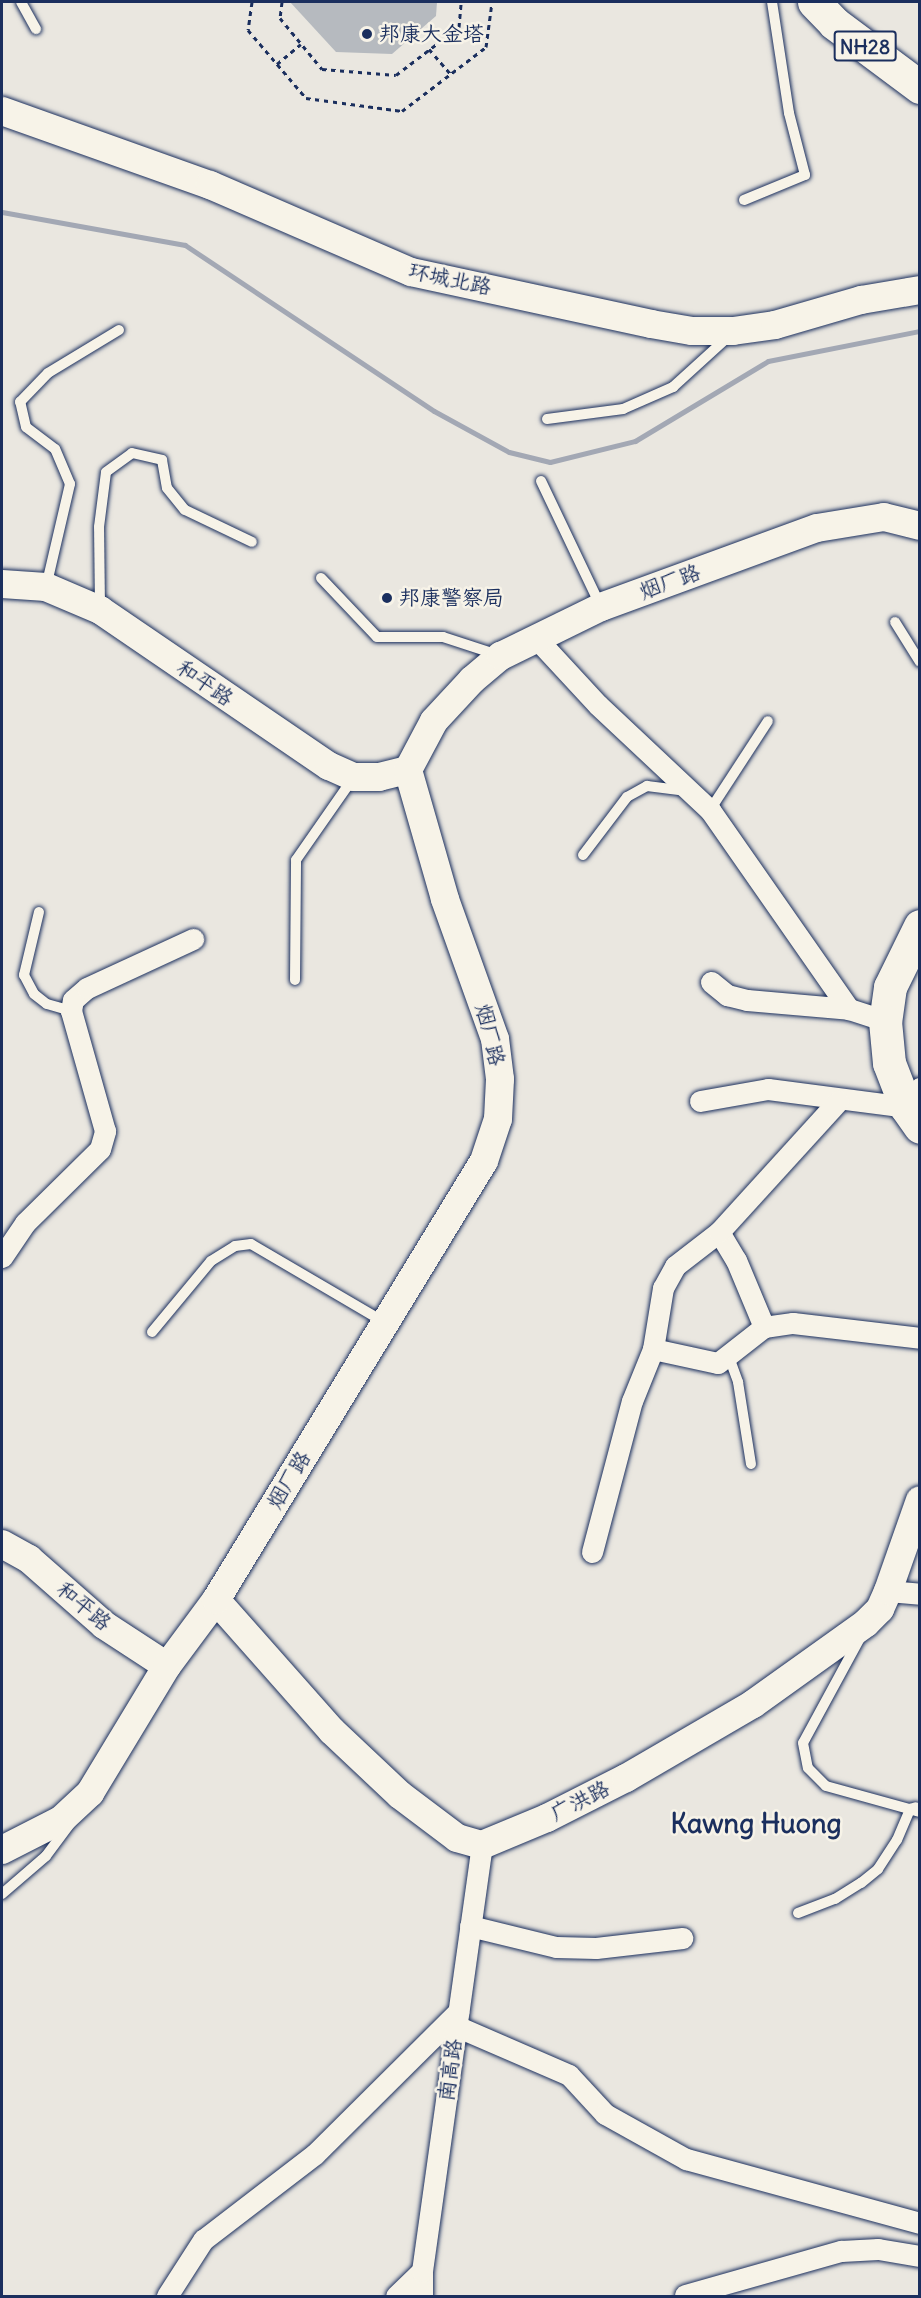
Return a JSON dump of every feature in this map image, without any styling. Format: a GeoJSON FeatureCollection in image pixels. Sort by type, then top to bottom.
{"type":"FeatureCollection","features":[{"type":"Feature","properties":{"kind":"highway","name":"NH28"},"geometry":{"type":"LineString","coordinates":[[814,2],[834,23],[920,87]]}},
{"type":"Feature","properties":{"kind":"highway"},"geometry":{"type":"LineString","coordinates":[[915,1107],[889,1063],[885,1021],[890,987],[920,926]]}},
{"type":"Feature","properties":{"kind":"street","name":"环城北路"},"geometry":{"type":"LineString","coordinates":[[2,111],[210,184],[411,272],[651,324],[692,331],[733,331],[775,325],[861,300],[920,290]]}},
{"type":"Feature","properties":{"kind":"street","name":"烟厂路"},"geometry":{"type":"LineString","coordinates":[[2,1850],[76,1810],[167,1666],[216,1600],[484,1161],[498,1119],[500,1078],[495,1039],[445,899],[408,770],[434,721],[501,656],[601,607],[818,528],[884,517],[920,526]]}},
{"type":"Feature","properties":{"kind":"street","name":"和平路"},"geometry":{"type":"LineString","coordinates":[[2,584],[46,588],[100,610],[307,754],[354,777],[379,777],[408,770]]}},
{"type":"Feature","properties":{"kind":"street"},"geometry":{"type":"LineString","coordinates":[[536,638],[598,705],[693,791],[710,810],[805,940],[849,1009]]}},
{"type":"Feature","properties":{"kind":"street"},"geometry":{"type":"LineString","coordinates":[[2,1257],[25,1223],[95,1159],[105,1131],[71,1011],[73,1000],[87,988],[193,939]]}},
{"type":"Feature","properties":{"kind":"street"},"geometry":{"type":"LineString","coordinates":[[711,982],[727,995],[747,1000],[849,1009],[885,1021]]}},
{"type":"Feature","properties":{"kind":"street"},"geometry":{"type":"LineString","coordinates":[[700,1101],[768,1089],[838,1101],[915,1107]]}},
{"type":"Feature","properties":{"kind":"street"},"geometry":{"type":"LineString","coordinates":[[592,1552],[632,1401],[653,1348],[663,1288],[675,1266],[719,1232],[838,1101]]}},
{"type":"Feature","properties":{"kind":"street"},"geometry":{"type":"LineString","coordinates":[[719,1232],[736,1260],[764,1327]]}},
{"type":"Feature","properties":{"kind":"street"},"geometry":{"type":"LineString","coordinates":[[653,1348],[718,1363],[729,1357],[764,1327],[793,1323],[920,1338]]}},
{"type":"Feature","properties":{"kind":"street","name":"广洪路"},"geometry":{"type":"LineString","coordinates":[[482,1845],[547,1818],[626,1778],[753,1704],[872,1617],[888,1591],[920,1500]]}},
{"type":"Feature","properties":{"kind":"street","name":"和平路"},"geometry":{"type":"LineString","coordinates":[[2,1544],[29,1559],[104,1625],[167,1666]]}},
{"type":"Feature","properties":{"kind":"street"},"geometry":{"type":"LineString","coordinates":[[888,1591],[920,1594]]}},
{"type":"Feature","properties":{"kind":"street"},"geometry":{"type":"LineString","coordinates":[[216,1600],[332,1731],[400,1795],[457,1838],[482,1845]]}},
{"type":"Feature","properties":{"kind":"street","name":"南高路"},"geometry":{"type":"LineString","coordinates":[[422,2296],[422,2271],[482,1845]]}},
{"type":"Feature","properties":{"kind":"street"},"geometry":{"type":"LineString","coordinates":[[470,1926],[556,1947],[596,1948],[682,1938]]}},
{"type":"Feature","properties":{"kind":"street"},"geometry":{"type":"LineString","coordinates":[[167,2296],[203,2240],[315,2154],[457,2019],[569,2075],[605,2114],[686,2159],[920,2223]]}},
{"type":"Feature","properties":{"kind":"street"},"geometry":{"type":"LineString","coordinates":[[685,2295],[841,2252],[878,2249],[920,2256]]}},
{"type":"Feature","properties":{"kind":"street"},"geometry":{"type":"LineString","coordinates":[[396,2296],[422,2271]]}},
{"type":"Feature","properties":{"kind":"lane"},"geometry":{"type":"LineString","coordinates":[[21,2],[36,29]]}},
{"type":"Feature","properties":{"kind":"lane"},"geometry":{"type":"LineString","coordinates":[[744,200],[805,176],[789,113],[772,2]]}},
{"type":"Feature","properties":{"kind":"lane"},"geometry":{"type":"LineString","coordinates":[[46,588],[70,484],[55,449],[26,427],[20,402],[48,373],[118,330]]}},
{"type":"Feature","properties":{"kind":"lane"},"geometry":{"type":"LineString","coordinates":[[547,418],[622,409],[673,387],[733,331]]}},
{"type":"Feature","properties":{"kind":"lane"},"geometry":{"type":"LineString","coordinates":[[100,610],[99,527],[106,472],[132,453],[162,460],[167,488],[185,510],[252,542]]}},
{"type":"Feature","properties":{"kind":"lane"},"geometry":{"type":"LineString","coordinates":[[541,481],[601,607]]}},
{"type":"Feature","properties":{"kind":"lane"},"geometry":{"type":"LineString","coordinates":[[321,578],[377,637],[443,637],[501,656]]}},
{"type":"Feature","properties":{"kind":"lane"},"geometry":{"type":"LineString","coordinates":[[895,622],[920,662]]}},
{"type":"Feature","properties":{"kind":"lane"},"geometry":{"type":"LineString","coordinates":[[710,810],[768,721]]}},
{"type":"Feature","properties":{"kind":"lane"},"geometry":{"type":"LineString","coordinates":[[295,980],[296,860],[354,777]]}},
{"type":"Feature","properties":{"kind":"lane"},"geometry":{"type":"LineString","coordinates":[[583,855],[627,797],[647,786],[693,791]]}},
{"type":"Feature","properties":{"kind":"lane"},"geometry":{"type":"LineString","coordinates":[[39,912],[24,975],[34,994],[47,1004],[71,1011]]}},
{"type":"Feature","properties":{"kind":"lane"},"geometry":{"type":"LineString","coordinates":[[152,1332],[211,1261],[235,1246],[251,1244],[385,1323]]}},
{"type":"Feature","properties":{"kind":"lane"},"geometry":{"type":"LineString","coordinates":[[729,1357],[738,1382],[751,1464]]}},
{"type":"Feature","properties":{"kind":"lane"},"geometry":{"type":"LineString","coordinates":[[798,1913],[835,1899],[878,1869],[916,1809],[826,1786],[808,1768],[803,1743],[872,1617]]}},
{"type":"Feature","properties":{"kind":"lane"},"geometry":{"type":"LineString","coordinates":[[2,1894],[46,1856],[68,1831],[76,1810]]}},
{"type":"Feature","properties":{"kind":"path"},"geometry":{"type":"LineString","coordinates":[[252,2],[248,30],[306,98],[402,111],[486,47],[492,2]]}},
{"type":"Feature","properties":{"kind":"path"},"geometry":{"type":"LineString","coordinates":[[282,2],[280,18],[322,69],[396,75],[459,27],[461,2]]}},
{"type":"Feature","properties":{"kind":"path"},"geometry":{"type":"LineString","coordinates":[[277,64],[301,44]]}},
{"type":"Feature","properties":{"kind":"path"},"geometry":{"type":"LineString","coordinates":[[429,49],[451,74]]}},
{"type":"Feature","properties":{"kind":"building","name":"邦康大金塔"},"geometry":{"type":"Polygon","coordinates":[[[290,2],[437,2],[436,16],[392,54],[336,52],[290,2]]]}},
{"type":"Feature","properties":{"kind":"waterway"},"geometry":{"type":"LineString","coordinates":[[2,212],[185,245],[434,411],[509,452],[550,462],[635,441],[768,361],[920,331]]}},
{"type":"Feature","properties":{"kind":"place","name":"邦康大金塔"},"geometry":{"type":"Point","coordinates":[367,34]}},
{"type":"Feature","properties":{"kind":"place","name":"邦康警察局"},"geometry":{"type":"Point","coordinates":[387,598]}},
{"type":"Feature","properties":{"kind":"district","name":"Kawng Huong"},"geometry":{"type":"Point","coordinates":[756,1824]}}]}
